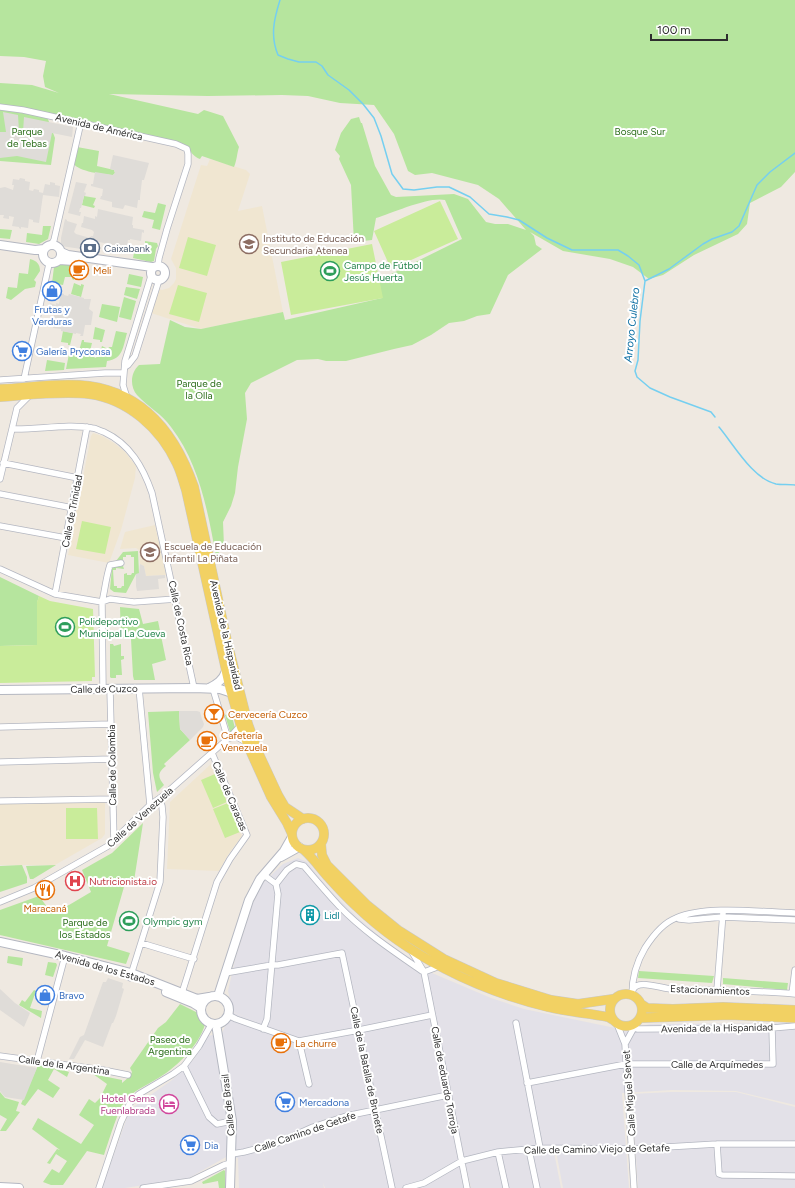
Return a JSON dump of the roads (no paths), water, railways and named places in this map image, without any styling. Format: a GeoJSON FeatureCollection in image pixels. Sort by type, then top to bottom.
{"type":"FeatureCollection","features":[{"type":"Feature","properties":{"kind":"main road","name":"Avenida de la Hispanidad"},"geometry":{"type":"LineString","coordinates":[[0,389],[78,385],[105,389],[127,398],[144,409],[166,432],[181,455],[194,487],[234,675],[248,724],[267,773],[285,807],[303,819]]}},
{"type":"Feature","properties":{"kind":"main road","name":"Avenida de la Hispanidad"},"geometry":{"type":"LineString","coordinates":[[4,397],[78,393],[103,397],[122,404],[138,414],[164,441],[177,464],[186,490],[226,671],[240,723],[247,743],[271,797],[287,823],[292,835]]}},
{"type":"Feature","properties":{"kind":"main road"},"geometry":{"type":"LineString","coordinates":[[613,999],[578,1004],[551,1000],[496,983],[444,959],[398,930],[367,905],[327,865],[322,855],[321,844],[324,834],[321,825],[313,819],[303,819],[295,825],[292,835],[294,842],[356,906],[390,935],[410,948],[440,966],[471,981],[520,1000],[549,1007],[608,1017],[615,1022],[635,1025],[642,1009],[638,998],[625,993],[618,995],[613,999],[609,1006],[609,1014],[615,1022]]}},
{"type":"Feature","properties":{"kind":"main road"},"geometry":{"type":"LineString","coordinates":[[301,848],[313,849],[321,844]]}},
{"type":"Feature","properties":{"kind":"main road","name":"Avenida de la Hispanidad"},"geometry":{"type":"LineString","coordinates":[[641,1004],[647,1008],[673,1009],[723,1007],[795,1010]]}},
{"type":"Feature","properties":{"kind":"main road","name":"Avenida de la Hispanidad"},"geometry":{"type":"LineString","coordinates":[[635,1025],[730,1015],[795,1018]]}},
{"type":"Feature","properties":{"kind":"street","name":"Avenida de América"},"geometry":{"type":"LineString","coordinates":[[0,106],[81,122],[176,144],[186,150],[188,160],[154,273]]}},
{"type":"Feature","properties":{"kind":"street"},"geometry":{"type":"LineString","coordinates":[[24,379],[46,261],[42,255],[54,240],[81,122]]}},
{"type":"Feature","properties":{"kind":"street"},"geometry":{"type":"LineString","coordinates":[[0,244],[35,250],[48,247],[57,247],[60,256]]}},
{"type":"Feature","properties":{"kind":"street"},"geometry":{"type":"LineString","coordinates":[[0,250],[28,254],[55,263],[60,256],[68,255],[154,273]]}},
{"type":"Feature","properties":{"kind":"street"},"geometry":{"type":"LineString","coordinates":[[127,398],[123,385],[125,360],[154,273]]}},
{"type":"Feature","properties":{"kind":"street"},"geometry":{"type":"LineString","coordinates":[[0,380],[105,373],[124,370],[135,356],[154,273]]}},
{"type":"Feature","properties":{"kind":"street"},"geometry":{"type":"LineString","coordinates":[[0,479],[17,408],[28,396]]}},
{"type":"Feature","properties":{"kind":"street"},"geometry":{"type":"LineString","coordinates":[[4,397],[13,400],[17,408]]}},
{"type":"Feature","properties":{"kind":"street","name":"Calle de Trinidad"},"geometry":{"type":"LineString","coordinates":[[56,594],[87,427]]}},
{"type":"Feature","properties":{"kind":"street","name":"Calle de Costa Rica"},"geometry":{"type":"LineString","coordinates":[[12,429],[94,428],[120,441],[137,460],[148,482],[155,506],[194,688]]}},
{"type":"Feature","properties":{"kind":"street"},"geometry":{"type":"LineString","coordinates":[[3,463],[78,478]]}},
{"type":"Feature","properties":{"kind":"street"},"geometry":{"type":"LineString","coordinates":[[0,494],[73,508]]}},
{"type":"Feature","properties":{"kind":"street"},"geometry":{"type":"LineString","coordinates":[[0,526],[66,538]]}},
{"type":"Feature","properties":{"kind":"street","name":"Calle de Colombia"},"geometry":{"type":"LineString","coordinates":[[114,842],[112,724],[107,689],[102,602],[110,565],[121,563]]}},
{"type":"Feature","properties":{"kind":"street"},"geometry":{"type":"LineString","coordinates":[[0,569],[56,594],[102,602],[110,599],[134,602],[176,599]]}},
{"type":"Feature","properties":{"kind":"street"},"geometry":{"type":"LineString","coordinates":[[226,671],[224,678],[211,689],[228,739],[237,737],[247,743]]}},
{"type":"Feature","properties":{"kind":"street"},"geometry":{"type":"LineString","coordinates":[[139,688],[150,805]]}},
{"type":"Feature","properties":{"kind":"street","name":"Calle de Cuzco"},"geometry":{"type":"LineString","coordinates":[[0,690],[194,688],[220,689],[232,693]]}},
{"type":"Feature","properties":{"kind":"street","name":"Calle de Venezuela"},"geometry":{"type":"LineString","coordinates":[[0,902],[34,888],[114,842],[150,805],[159,799],[228,739],[238,729],[240,723]]}},
{"type":"Feature","properties":{"kind":"street"},"geometry":{"type":"LineString","coordinates":[[0,726],[112,724]]}},
{"type":"Feature","properties":{"kind":"street","name":"Calle de Caracas"},"geometry":{"type":"LineString","coordinates":[[182,993],[194,958],[216,882],[247,835],[212,753]]}},
{"type":"Feature","properties":{"kind":"street"},"geometry":{"type":"LineString","coordinates":[[0,762],[112,759]]}},
{"type":"Feature","properties":{"kind":"street"},"geometry":{"type":"LineString","coordinates":[[0,801],[113,799]]}},
{"type":"Feature","properties":{"kind":"street"},"geometry":{"type":"LineString","coordinates":[[131,975],[160,882],[163,817],[162,806],[159,799]]}},
{"type":"Feature","properties":{"kind":"street"},"geometry":{"type":"LineString","coordinates":[[218,996],[249,900],[256,886],[284,851],[292,835]]}},
{"type":"Feature","properties":{"kind":"street"},"geometry":{"type":"LineString","coordinates":[[275,861],[301,848]]}},
{"type":"Feature","properties":{"kind":"street"},"geometry":{"type":"LineString","coordinates":[[276,884],[288,870],[296,864],[304,866],[339,906],[363,928],[391,950],[424,972],[440,966]]}},
{"type":"Feature","properties":{"kind":"street"},"geometry":{"type":"LineString","coordinates":[[264,875],[276,884],[278,894],[267,1019],[264,1029]]}},
{"type":"Feature","properties":{"kind":"street"},"geometry":{"type":"LineString","coordinates":[[632,995],[633,977],[640,957],[660,929],[675,918],[693,914],[795,914]]}},
{"type":"Feature","properties":{"kind":"street"},"geometry":{"type":"LineString","coordinates":[[723,914],[795,920]]}},
{"type":"Feature","properties":{"kind":"street"},"geometry":{"type":"LineString","coordinates":[[717,990],[723,914]]}},
{"type":"Feature","properties":{"kind":"street","name":"Avenida de los Estados"},"geometry":{"type":"LineString","coordinates":[[0,942],[131,975],[198,999],[209,997]]}},
{"type":"Feature","properties":{"kind":"street"},"geometry":{"type":"LineString","coordinates":[[141,943],[194,958]]}},
{"type":"Feature","properties":{"kind":"street","name":"Avenida de los Estados"},"geometry":{"type":"LineString","coordinates":[[0,946],[65,958]]}},
{"type":"Feature","properties":{"kind":"street","name":"Calle de eduardo Torroja"},"geometry":{"type":"LineString","coordinates":[[410,948],[424,972],[467,1188]]}},
{"type":"Feature","properties":{"kind":"street","name":"Calle de la Batalla de Brunete"},"geometry":{"type":"LineString","coordinates":[[272,965],[342,953],[392,1188]]}},
{"type":"Feature","properties":{"kind":"street"},"geometry":{"type":"LineString","coordinates":[[37,1061],[65,958]]}},
{"type":"Feature","properties":{"kind":"street"},"geometry":{"type":"LineString","coordinates":[[225,973],[272,965]]}},
{"type":"Feature","properties":{"kind":"street"},"geometry":{"type":"LineString","coordinates":[[794,994],[795,970]]}},
{"type":"Feature","properties":{"kind":"street","name":"Avenida de los Estados"},"geometry":{"type":"LineString","coordinates":[[131,975],[201,1008]]}},
{"type":"Feature","properties":{"kind":"street","name":"Estacionamientos"},"geometry":{"type":"LineString","coordinates":[[632,995],[634,987],[646,984],[668,989],[794,994]]}},
{"type":"Feature","properties":{"kind":"street"},"geometry":{"type":"LineString","coordinates":[[218,996],[227,1003],[229,1007],[228,1015],[224,1021],[214,1023],[208,1022],[203,1016],[201,1008],[205,1000],[209,997],[218,996]]}},
{"type":"Feature","properties":{"kind":"street"},"geometry":{"type":"LineString","coordinates":[[228,1015],[298,1041],[359,1030],[432,1014]]}},
{"type":"Feature","properties":{"kind":"street","name":"Calle Miguel Servet"},"geometry":{"type":"LineString","coordinates":[[615,1022],[625,1044],[634,1188]]}},
{"type":"Feature","properties":{"kind":"street"},"geometry":{"type":"LineString","coordinates":[[99,1188],[121,1122],[130,1103],[139,1094],[174,1074],[184,1066],[214,1023]]}},
{"type":"Feature","properties":{"kind":"street","name":"Calle de Brasil"},"geometry":{"type":"LineString","coordinates":[[214,1023],[232,1121],[230,1188]]}},
{"type":"Feature","properties":{"kind":"street"},"geometry":{"type":"LineString","coordinates":[[516,1023],[540,1148]]}},
{"type":"Feature","properties":{"kind":"street"},"geometry":{"type":"LineString","coordinates":[[625,1044],[635,1025]]}},
{"type":"Feature","properties":{"kind":"street","name":"Avenida de la Hispanidad"},"geometry":{"type":"LineString","coordinates":[[635,1025],[772,1028],[795,1026]]}},
{"type":"Feature","properties":{"kind":"street","name":"Calle de Arquímedes"},"geometry":{"type":"LineString","coordinates":[[626,1064],[773,1064],[772,1028]]}},
{"type":"Feature","properties":{"kind":"street"},"geometry":{"type":"LineString","coordinates":[[298,1041],[308,1084]]}},
{"type":"Feature","properties":{"kind":"street","name":"Calle de la Argentina"},"geometry":{"type":"LineString","coordinates":[[0,1056],[128,1075]]}},
{"type":"Feature","properties":{"kind":"street"},"geometry":{"type":"LineString","coordinates":[[527,1083],[626,1064]]}},
{"type":"Feature","properties":{"kind":"street"},"geometry":{"type":"LineString","coordinates":[[184,1066],[209,1117],[217,1124],[232,1121]]}},
{"type":"Feature","properties":{"kind":"street","name":"Calle Camino de Getafe"},"geometry":{"type":"LineString","coordinates":[[232,1154],[275,1144],[313,1127],[346,1116],[448,1095]]}},
{"type":"Feature","properties":{"kind":"street"},"geometry":{"type":"LineString","coordinates":[[717,1144],[719,1174],[722,1176],[795,1176]]}},
{"type":"Feature","properties":{"kind":"street","name":"Calle de Camino Viejo de Getafe"},"geometry":{"type":"LineString","coordinates":[[406,1188],[424,1183],[462,1161],[498,1152],[540,1148],[632,1149],[717,1144],[795,1144]]}},
{"type":"Feature","properties":{"kind":"street"},"geometry":{"type":"LineString","coordinates":[[529,1150],[537,1188]]}},
{"type":"Feature","properties":{"kind":"street"},"geometry":{"type":"LineString","coordinates":[[498,1152],[506,1188]]}},
{"type":"Feature","properties":{"kind":"street"},"geometry":{"type":"LineString","coordinates":[[143,1188],[191,1181],[231,1163]]}},
{"type":"Feature","properties":{"kind":"street"},"geometry":{"type":"LineString","coordinates":[[0,1187],[19,1188]]}},
{"type":"Feature","properties":{"kind":"waterway","name":"Arroyo Culebro"},"geometry":{"type":"LineString","coordinates":[[280,0],[274,28],[274,41],[278,55],[299,62],[316,62],[322,66],[328,75],[349,90],[363,104],[374,118],[392,174],[403,189],[414,190],[449,187],[470,197],[489,214],[519,220],[547,238],[572,250],[618,250],[639,265],[645,281],[640,321],[638,360],[635,371],[637,377],[650,388],[711,412],[715,417]]}},
{"type":"Feature","properties":{"kind":"waterway"},"geometry":{"type":"LineString","coordinates":[[645,281],[669,269],[703,244],[732,232],[739,226],[757,185],[770,172],[795,153]]}},
{"type":"Feature","properties":{"kind":"waterway","name":"Arroyo Culebro"},"geometry":{"type":"LineString","coordinates":[[719,427],[744,460],[760,476],[776,484],[795,485]]}},
{"type":"Feature","properties":{"kind":"place","name":"Instituto de Educación Secundaria Atenea"},"geometry":{"type":"Point","coordinates":[249,244]}},
{"type":"Feature","properties":{"kind":"place","name":"Caixabank"},"geometry":{"type":"Point","coordinates":[90,248]}},
{"type":"Feature","properties":{"kind":"place","name":"Meli"},"geometry":{"type":"Point","coordinates":[79,270]}},
{"type":"Feature","properties":{"kind":"place","name":"Campo de Fútbol Jesús Huerta"},"geometry":{"type":"Point","coordinates":[330,271]}},
{"type":"Feature","properties":{"kind":"place","name":"Frutas y Verduras"},"geometry":{"type":"Point","coordinates":[52,291]}},
{"type":"Feature","properties":{"kind":"place","name":"Galería Pryconsa"},"geometry":{"type":"Point","coordinates":[22,351]}},
{"type":"Feature","properties":{"kind":"place","name":"Escuela de Educación Infantil La Piñata"},"geometry":{"type":"Point","coordinates":[150,552]}},
{"type":"Feature","properties":{"kind":"place","name":"Polideportivo Municipal La Cueva"},"geometry":{"type":"Point","coordinates":[65,627]}},
{"type":"Feature","properties":{"kind":"place","name":"Cervecería Cuzco"},"geometry":{"type":"Point","coordinates":[214,714]}},
{"type":"Feature","properties":{"kind":"place","name":"Cafetería Venezuela"},"geometry":{"type":"Point","coordinates":[207,741]}},
{"type":"Feature","properties":{"kind":"place","name":"Nutricionista.io"},"geometry":{"type":"Point","coordinates":[75,881]}},
{"type":"Feature","properties":{"kind":"place","name":"Maracaná"},"geometry":{"type":"Point","coordinates":[45,890]}},
{"type":"Feature","properties":{"kind":"place","name":"Lidl"},"geometry":{"type":"Point","coordinates":[310,915]}},
{"type":"Feature","properties":{"kind":"place","name":"Olympic gym"},"geometry":{"type":"Point","coordinates":[129,921]}},
{"type":"Feature","properties":{"kind":"place","name":"Bravo"},"geometry":{"type":"Point","coordinates":[45,995]}},
{"type":"Feature","properties":{"kind":"place","name":"La churre"},"geometry":{"type":"Point","coordinates":[281,1043]}},
{"type":"Feature","properties":{"kind":"place","name":"Mercadona"},"geometry":{"type":"Point","coordinates":[285,1102]}},
{"type":"Feature","properties":{"kind":"place","name":"Hotel Gema Fuenlabrada"},"geometry":{"type":"Point","coordinates":[169,1104]}},
{"type":"Feature","properties":{"kind":"place","name":"Dia"},"geometry":{"type":"Point","coordinates":[190,1145]}},
{"type":"Feature","properties":{"kind":"park label","name":"Bosque Sur"},"geometry":{"type":"Point","coordinates":[640,131]}},
{"type":"Feature","properties":{"kind":"park label","name":"Parque de Tebas"},"geometry":{"type":"Point","coordinates":[27,136]}},
{"type":"Feature","properties":{"kind":"park label","name":"Parque de la Olla"},"geometry":{"type":"Point","coordinates":[199,388]}},
{"type":"Feature","properties":{"kind":"park label","name":"Parque de los Estados"},"geometry":{"type":"Point","coordinates":[85,928]}},
{"type":"Feature","properties":{"kind":"park label","name":"Paseo de Argentina"},"geometry":{"type":"Point","coordinates":[170,1044]}}]}
